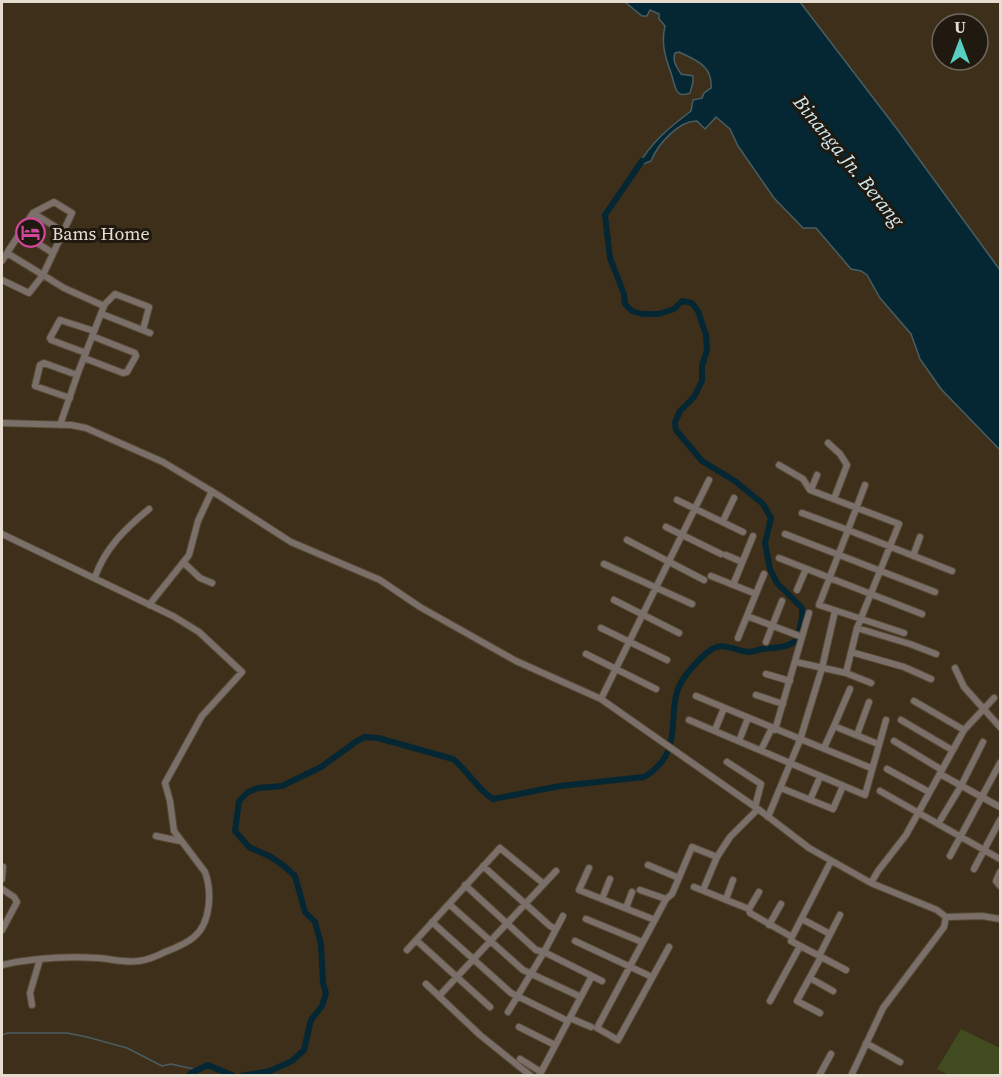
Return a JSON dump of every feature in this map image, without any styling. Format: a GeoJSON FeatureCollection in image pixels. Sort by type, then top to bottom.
{"type":"FeatureCollection","features":[{"type":"Feature","properties":{"kind":"street"},"geometry":{"type":"LineString","coordinates":[[2,261],[33,213],[52,202],[72,213],[43,275],[29,293],[2,280]]}},
{"type":"Feature","properties":{"kind":"street"},"geometry":{"type":"LineString","coordinates":[[33,213],[62,231]]}},
{"type":"Feature","properties":{"kind":"street"},"geometry":{"type":"LineString","coordinates":[[21,233],[53,253]]}},
{"type":"Feature","properties":{"kind":"street"},"geometry":{"type":"LineString","coordinates":[[7,253],[64,288],[104,305]]}},
{"type":"Feature","properties":{"kind":"street"},"geometry":{"type":"LineString","coordinates":[[60,425],[104,305],[115,294],[149,307],[143,330]]}},
{"type":"Feature","properties":{"kind":"street"},"geometry":{"type":"LineString","coordinates":[[102,314],[150,333]]}},
{"type":"Feature","properties":{"kind":"street"},"geometry":{"type":"LineString","coordinates":[[60,320],[93,333],[135,353],[136,356],[125,373],[50,338],[60,320]]}},
{"type":"Feature","properties":{"kind":"street"},"geometry":{"type":"LineString","coordinates":[[70,398],[35,386],[40,365],[44,363],[77,375]]}},
{"type":"Feature","properties":{"kind":"street"},"geometry":{"type":"LineString","coordinates":[[2,423],[86,428],[169,465],[291,542],[380,580],[420,607],[525,666],[601,699],[809,848],[871,883],[937,910],[946,917],[990,916],[1000,919]]}},
{"type":"Feature","properties":{"kind":"street"},"geometry":{"type":"LineString","coordinates":[[828,443],[840,454],[847,465],[834,499]]}},
{"type":"Feature","properties":{"kind":"street"},"geometry":{"type":"LineString","coordinates":[[779,465],[803,479],[811,490],[898,524],[859,623],[846,673]]}},
{"type":"Feature","properties":{"kind":"street"},"geometry":{"type":"LineString","coordinates":[[811,490],[817,475]]}},
{"type":"Feature","properties":{"kind":"street"},"geometry":{"type":"LineString","coordinates":[[601,699],[709,480]]}},
{"type":"Feature","properties":{"kind":"street"},"geometry":{"type":"LineString","coordinates":[[866,485],[819,605],[834,614],[936,654]]}},
{"type":"Feature","properties":{"kind":"street"},"geometry":{"type":"LineString","coordinates":[[149,605],[184,563],[192,546],[198,521],[212,491]]}},
{"type":"Feature","properties":{"kind":"street"},"geometry":{"type":"LineString","coordinates":[[723,521],[734,498]]}},
{"type":"Feature","properties":{"kind":"street"},"geometry":{"type":"LineString","coordinates":[[677,500],[743,531]]}},
{"type":"Feature","properties":{"kind":"street"},"geometry":{"type":"LineString","coordinates":[[95,578],[113,544],[149,508]]}},
{"type":"Feature","properties":{"kind":"street"},"geometry":{"type":"LineString","coordinates":[[802,513],[952,570]]}},
{"type":"Feature","properties":{"kind":"street"},"geometry":{"type":"LineString","coordinates":[[666,527],[742,562]]}},
{"type":"Feature","properties":{"kind":"street"},"geometry":{"type":"LineString","coordinates":[[2,534],[191,626],[241,670],[241,674],[198,723],[165,783],[174,831],[205,872],[207,879],[207,915],[194,937],[178,947],[135,962],[69,957],[2,965]]}},
{"type":"Feature","properties":{"kind":"street"},"geometry":{"type":"LineString","coordinates":[[785,534],[935,592]]}},
{"type":"Feature","properties":{"kind":"street"},"geometry":{"type":"LineString","coordinates":[[733,585],[753,536]]}},
{"type":"Feature","properties":{"kind":"street"},"geometry":{"type":"LineString","coordinates":[[913,556],[920,537]]}},
{"type":"Feature","properties":{"kind":"street"},"geometry":{"type":"LineString","coordinates":[[627,540],[704,580]]}},
{"type":"Feature","properties":{"kind":"street"},"geometry":{"type":"LineString","coordinates":[[779,558],[922,614]]}},
{"type":"Feature","properties":{"kind":"street"},"geometry":{"type":"LineString","coordinates":[[184,563],[200,578],[212,583]]}},
{"type":"Feature","properties":{"kind":"street"},"geometry":{"type":"LineString","coordinates":[[604,564],[692,604]]}},
{"type":"Feature","properties":{"kind":"street"},"geometry":{"type":"LineString","coordinates":[[797,590],[806,569]]}},
{"type":"Feature","properties":{"kind":"street"},"geometry":{"type":"LineString","coordinates":[[738,638],[764,574]]}},
{"type":"Feature","properties":{"kind":"street"},"geometry":{"type":"LineString","coordinates":[[711,576],[756,594]]}},
{"type":"Feature","properties":{"kind":"street"},"geometry":{"type":"LineString","coordinates":[[614,600],[679,633]]}},
{"type":"Feature","properties":{"kind":"street"},"geometry":{"type":"LineString","coordinates":[[766,642],[782,601]]}},
{"type":"Feature","properties":{"kind":"street"},"geometry":{"type":"LineString","coordinates":[[761,750],[783,704],[796,662],[799,636],[808,613]]}},
{"type":"Feature","properties":{"kind":"street"},"geometry":{"type":"LineString","coordinates":[[768,817],[800,740],[822,668],[834,614]]}},
{"type":"Feature","properties":{"kind":"street"},"geometry":{"type":"LineString","coordinates":[[747,615],[799,636]]}},
{"type":"Feature","properties":{"kind":"street"},"geometry":{"type":"LineString","coordinates":[[859,623],[904,633]]}},
{"type":"Feature","properties":{"kind":"street"},"geometry":{"type":"LineString","coordinates":[[601,628],[668,660]]}},
{"type":"Feature","properties":{"kind":"street"},"geometry":{"type":"LineString","coordinates":[[851,652],[904,667],[931,679]]}},
{"type":"Feature","properties":{"kind":"street"},"geometry":{"type":"LineString","coordinates":[[586,654],[656,689]]}},
{"type":"Feature","properties":{"kind":"street"},"geometry":{"type":"LineString","coordinates":[[796,662],[846,673],[871,683]]}},
{"type":"Feature","properties":{"kind":"street"},"geometry":{"type":"LineString","coordinates":[[956,668],[964,687],[1000,727]]}},
{"type":"Feature","properties":{"kind":"street"},"geometry":{"type":"LineString","coordinates":[[766,674],[790,681]]}},
{"type":"Feature","properties":{"kind":"street"},"geometry":{"type":"LineString","coordinates":[[824,748],[850,689]]}},
{"type":"Feature","properties":{"kind":"street"},"geometry":{"type":"LineString","coordinates":[[696,696],[871,768]]}},
{"type":"Feature","properties":{"kind":"street"},"geometry":{"type":"LineString","coordinates":[[756,696],[783,704]]}},
{"type":"Feature","properties":{"kind":"street"},"geometry":{"type":"LineString","coordinates":[[871,883],[897,849],[964,730],[994,698]]}},
{"type":"Feature","properties":{"kind":"street"},"geometry":{"type":"LineString","coordinates":[[914,701],[964,730]]}},
{"type":"Feature","properties":{"kind":"street"},"geometry":{"type":"LineString","coordinates":[[856,735],[868,702]]}},
{"type":"Feature","properties":{"kind":"street"},"geometry":{"type":"LineString","coordinates":[[715,730],[724,708]]}},
{"type":"Feature","properties":{"kind":"street"},"geometry":{"type":"LineString","coordinates":[[739,741],[748,718]]}},
{"type":"Feature","properties":{"kind":"street"},"geometry":{"type":"LineString","coordinates":[[689,720],[865,795],[886,720]]}},
{"type":"Feature","properties":{"kind":"street"},"geometry":{"type":"LineString","coordinates":[[901,720],[952,750]]}},
{"type":"Feature","properties":{"kind":"street"},"geometry":{"type":"LineString","coordinates":[[834,726],[878,744]]}},
{"type":"Feature","properties":{"kind":"street"},"geometry":{"type":"LineString","coordinates":[[894,741],[961,786],[1000,807]]}},
{"type":"Feature","properties":{"kind":"street"},"geometry":{"type":"LineString","coordinates":[[938,824],[961,786],[983,742]]}},
{"type":"Feature","properties":{"kind":"street"},"geometry":{"type":"LineString","coordinates":[[703,890],[717,857],[730,837],[756,808],[761,784],[727,762]]}},
{"type":"Feature","properties":{"kind":"street"},"geometry":{"type":"LineString","coordinates":[[950,856],[1000,763]]}},
{"type":"Feature","properties":{"kind":"street"},"geometry":{"type":"LineString","coordinates":[[887,769],[929,792]]}},
{"type":"Feature","properties":{"kind":"street"},"geometry":{"type":"LineString","coordinates":[[810,800],[820,777]]}},
{"type":"Feature","properties":{"kind":"street"},"geometry":{"type":"LineString","coordinates":[[781,788],[833,809],[843,786]]}},
{"type":"Feature","properties":{"kind":"street"},"geometry":{"type":"LineString","coordinates":[[880,791],[1000,859]]}},
{"type":"Feature","properties":{"kind":"street"},"geometry":{"type":"LineString","coordinates":[[974,869],[1000,820]]}},
{"type":"Feature","properties":{"kind":"street"},"geometry":{"type":"LineString","coordinates":[[156,836],[180,841]]}},
{"type":"Feature","properties":{"kind":"street"},"geometry":{"type":"LineString","coordinates":[[669,947],[618,1040],[597,1028],[666,899],[672,894],[692,847],[717,857]]}},
{"type":"Feature","properties":{"kind":"street"},"geometry":{"type":"LineString","coordinates":[[407,950],[500,848],[544,885]]}},
{"type":"Feature","properties":{"kind":"street"},"geometry":{"type":"LineString","coordinates":[[831,861],[790,941],[846,970]]}},
{"type":"Feature","properties":{"kind":"street"},"geometry":{"type":"LineString","coordinates":[[483,866],[556,929]]}},
{"type":"Feature","properties":{"kind":"street"},"geometry":{"type":"LineString","coordinates":[[648,866],[679,878]]}},
{"type":"Feature","properties":{"kind":"street"},"geometry":{"type":"LineString","coordinates":[[2,879],[3,867]]}},
{"type":"Feature","properties":{"kind":"street"},"geometry":{"type":"LineString","coordinates":[[589,868],[579,890],[655,920]]}},
{"type":"Feature","properties":{"kind":"street"},"geometry":{"type":"LineString","coordinates":[[439,996],[556,871]]}},
{"type":"Feature","properties":{"kind":"street"},"geometry":{"type":"LineString","coordinates":[[1000,872],[996,881],[1000,886]]}},
{"type":"Feature","properties":{"kind":"street"},"geometry":{"type":"LineString","coordinates":[[602,898],[610,879]]}},
{"type":"Feature","properties":{"kind":"street"},"geometry":{"type":"LineString","coordinates":[[726,899],[733,880]]}},
{"type":"Feature","properties":{"kind":"street"},"geometry":{"type":"LineString","coordinates":[[465,885],[536,950],[602,981]]}},
{"type":"Feature","properties":{"kind":"street"},"geometry":{"type":"LineString","coordinates":[[694,887],[748,909],[750,913],[792,937]]}},
{"type":"Feature","properties":{"kind":"street"},"geometry":{"type":"LineString","coordinates":[[2,889],[14,897],[17,902],[2,930]]}},
{"type":"Feature","properties":{"kind":"street"},"geometry":{"type":"LineString","coordinates":[[640,890],[666,899]]}},
{"type":"Feature","properties":{"kind":"street"},"geometry":{"type":"LineString","coordinates":[[626,908],[632,892]]}},
{"type":"Feature","properties":{"kind":"street"},"geometry":{"type":"LineString","coordinates":[[748,909],[759,892]]}},
{"type":"Feature","properties":{"kind":"street"},"geometry":{"type":"LineString","coordinates":[[449,904],[524,970],[581,997]]}},
{"type":"Feature","properties":{"kind":"street"},"geometry":{"type":"LineString","coordinates":[[769,925],[781,904]]}},
{"type":"Feature","properties":{"kind":"street"},"geometry":{"type":"LineString","coordinates":[[820,1013],[797,1001],[840,915]]}},
{"type":"Feature","properties":{"kind":"street"},"geometry":{"type":"LineString","coordinates":[[508,1012],[532,974],[563,916]]}},
{"type":"Feature","properties":{"kind":"street"},"geometry":{"type":"LineString","coordinates":[[851,1076],[883,1008],[944,927],[946,917]]}},
{"type":"Feature","properties":{"kind":"street"},"geometry":{"type":"LineString","coordinates":[[586,919],[642,942]]}},
{"type":"Feature","properties":{"kind":"street"},"geometry":{"type":"LineString","coordinates":[[802,919],[830,934]]}},
{"type":"Feature","properties":{"kind":"street"},"geometry":{"type":"LineString","coordinates":[[432,922],[511,993],[591,1027]]}},
{"type":"Feature","properties":{"kind":"street"},"geometry":{"type":"LineString","coordinates":[[416,940],[490,1007]]}},
{"type":"Feature","properties":{"kind":"street"},"geometry":{"type":"LineString","coordinates":[[575,941],[630,964],[652,977]]}},
{"type":"Feature","properties":{"kind":"street"},"geometry":{"type":"LineString","coordinates":[[770,1001],[800,946]]}},
{"type":"Feature","properties":{"kind":"street"},"geometry":{"type":"LineString","coordinates":[[32,1005],[30,993],[40,959]]}},
{"type":"Feature","properties":{"kind":"street"},"geometry":{"type":"LineString","coordinates":[[520,1059],[540,1073],[592,976]]}},
{"type":"Feature","properties":{"kind":"street"},"geometry":{"type":"LineString","coordinates":[[810,978],[834,991]]}},
{"type":"Feature","properties":{"kind":"street"},"geometry":{"type":"LineString","coordinates":[[426,984],[480,1035],[531,1076]]}},
{"type":"Feature","properties":{"kind":"street"},"geometry":{"type":"LineString","coordinates":[[519,1027],[555,1045]]}},
{"type":"Feature","properties":{"kind":"street"},"geometry":{"type":"LineString","coordinates":[[866,1043],[900,1062]]}},
{"type":"Feature","properties":{"kind":"street"},"geometry":{"type":"LineString","coordinates":[[819,1076],[831,1054]]}},
{"type":"Feature","properties":{"kind":"green space"},"geometry":{"type":"Polygon","coordinates":[[[961,1029],[1000,1048],[1000,1075],[949,1075],[937,1069],[961,1029]]]}},
{"type":"Feature","properties":{"kind":"water","name":"Binanga Jn. Berang"},"geometry":{"type":"Polygon","coordinates":[[[625,2],[800,2],[1000,270],[1000,450],[941,389],[920,359],[911,334],[880,298],[867,275],[851,269],[816,228],[803,228],[774,198],[738,146],[730,129],[716,117],[705,129],[697,121],[676,129],[658,148],[651,161],[638,166],[655,142],[691,111],[693,100],[702,98],[704,93],[711,88],[711,80],[702,65],[679,52],[675,53],[675,62],[681,74],[693,76],[690,93],[685,95],[678,92],[665,56],[663,38],[665,26],[659,19],[659,14],[650,10],[647,16],[642,16],[625,2]]]}},
{"type":"Feature","properties":{"kind":"waterway"},"geometry":{"type":"LineString","coordinates":[[241,1076],[270,1071],[292,1061],[304,1050],[311,1020],[322,1006],[326,993],[323,983],[321,944],[315,922],[305,912],[295,876],[271,857],[249,847],[235,831],[239,801],[248,792],[258,788],[282,786],[321,767],[365,737],[378,738],[453,759],[493,799],[560,786],[644,777],[658,766],[667,754],[679,687],[688,672],[706,653],[721,646],[752,652],[784,646],[797,640],[802,608],[777,583],[770,569],[765,543],[771,518],[763,504],[735,481],[702,461],[676,430],[675,422],[680,411],[694,397],[702,381],[702,366],[707,350],[706,335],[698,311],[692,303],[682,301],[674,309],[659,314],[642,314],[632,311],[625,304],[624,294],[610,258],[605,215],[642,161]]}},
{"type":"Feature","properties":{"kind":"waterway"},"geometry":{"type":"LineString","coordinates":[[2,1035],[8,1033],[67,1033],[127,1048],[162,1066],[171,1064],[198,1070]]}},
{"type":"Feature","properties":{"kind":"waterway"},"geometry":{"type":"LineString","coordinates":[[189,1076],[208,1065],[234,1076]]}},
{"type":"Feature","properties":{"kind":"place","name":"Bams Home"},"geometry":{"type":"Point","coordinates":[31,233]}}]}
